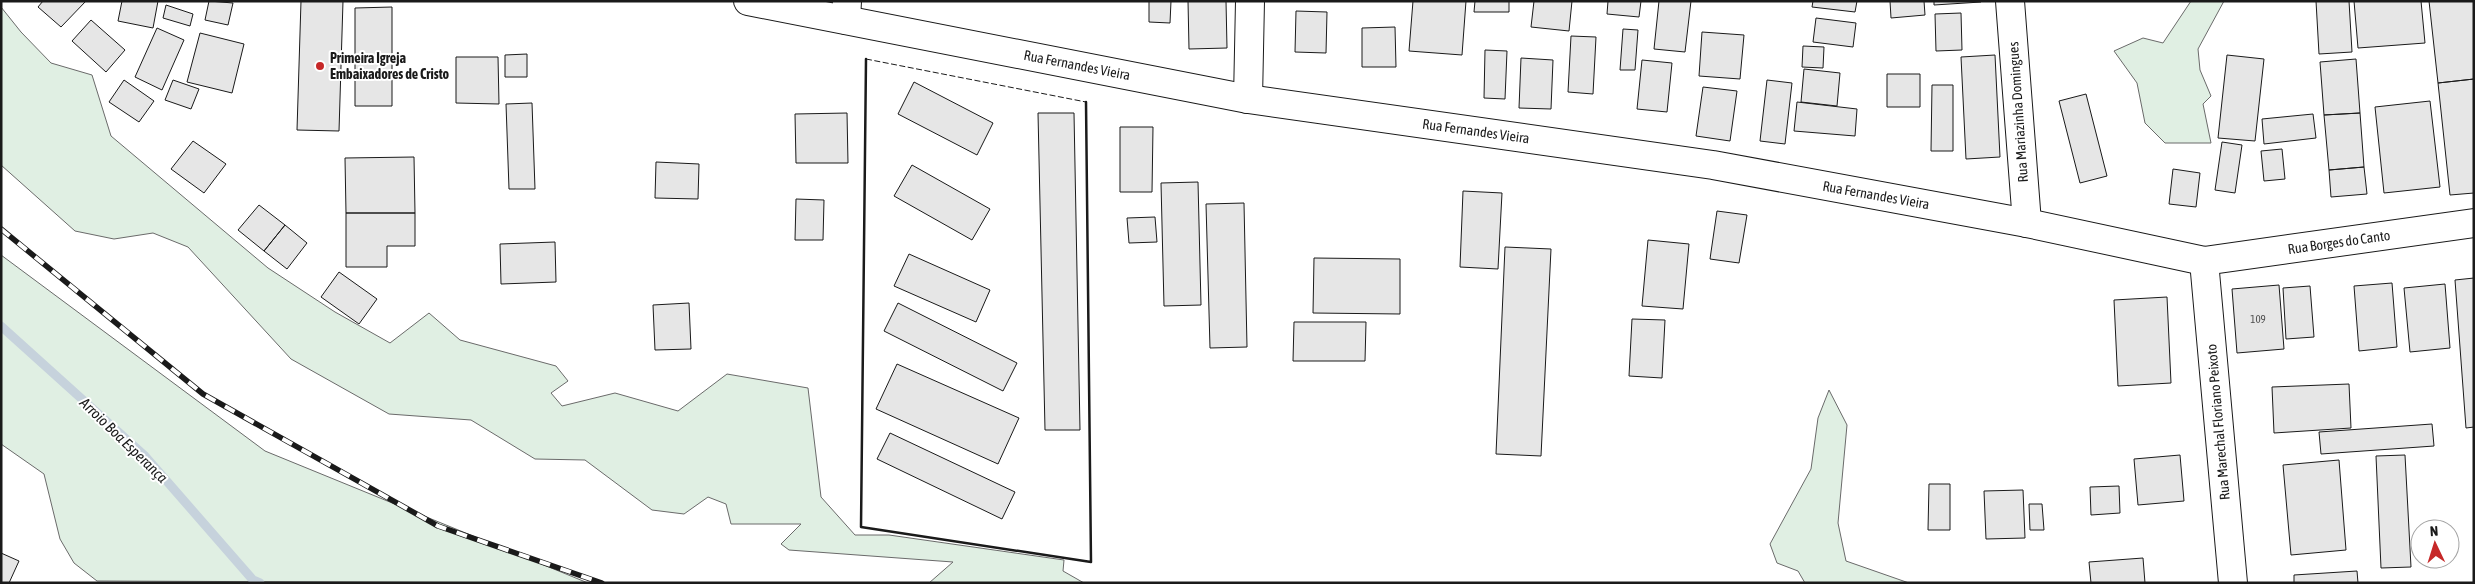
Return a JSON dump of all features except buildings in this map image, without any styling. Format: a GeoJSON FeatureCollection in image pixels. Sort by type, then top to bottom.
{"type":"FeatureCollection","features":[{"type":"Feature","properties":{"kind":"street","name":"Rua Fernandes Vieira"},"geometry":{"type":"LineString","coordinates":[[748,1],[847,11],[1248,99],[1713,164],[2027,223],[2204,261]]}},
{"type":"Feature","properties":{"kind":"street"},"geometry":{"type":"LineString","coordinates":[[1248,99],[1250,1]]}},
{"type":"Feature","properties":{"kind":"street","name":"Rua Mariazinha Domingues"},"geometry":{"type":"LineString","coordinates":[[2010,1],[2027,223]]}},
{"type":"Feature","properties":{"kind":"street","name":"Rua Borges do Canto"},"geometry":{"type":"LineString","coordinates":[[2204,261],[2474,223]]}},
{"type":"Feature","properties":{"kind":"street","name":"Rua Marechal Floriano Peixoto"},"geometry":{"type":"LineString","coordinates":[[2204,261],[2232,583]]}},
{"type":"Feature","properties":{"kind":"green space"},"geometry":{"type":"Polygon","coordinates":[[[2191,1],[2224,1],[2198,49],[2200,70],[2211,96],[2203,104],[2211,143],[2165,143],[2145,123],[2137,83],[2114,51],[2143,38],[2163,43],[2191,1]]]}},
{"type":"Feature","properties":{"kind":"green space"},"geometry":{"type":"Polygon","coordinates":[[[1,7],[21,32],[51,63],[92,75],[111,136],[268,268],[335,312],[390,343],[429,313],[460,340],[556,366],[568,381],[551,393],[562,406],[615,393],[678,411],[727,374],[808,388],[821,497],[855,535],[889,535],[1064,560],[1063,571],[1084,583],[929,583],[953,562],[789,550],[781,544],[801,524],[731,524],[726,504],[708,497],[684,514],[652,510],[585,460],[535,459],[471,420],[389,414],[291,359],[188,247],[153,233],[114,239],[75,231],[1,165],[1,7]]]}},
{"type":"Feature","properties":{"kind":"green space"},"geometry":{"type":"Polygon","coordinates":[[[1,255],[265,451],[588,583],[97,581],[74,563],[60,539],[44,474],[1,444],[1,255]]]}},
{"type":"Feature","properties":{"kind":"green space"},"geometry":{"type":"Polygon","coordinates":[[[1829,390],[1847,425],[1838,523],[1846,561],[1909,583],[1805,583],[1798,571],[1777,563],[1770,544],[1811,469],[1818,418],[1829,390]]]}},
{"type":"Feature","properties":{"kind":"waterway","name":"Arroio Boa Esperança"},"geometry":{"type":"LineString","coordinates":[[1,326],[144,455],[253,580],[260,583]]}},
{"type":"Feature","properties":{"kind":"railway"},"geometry":{"type":"LineString","coordinates":[[1,229],[203,394],[438,526],[602,583]]}},
{"type":"Feature","properties":{"kind":"fence"},"geometry":{"type":"LineString","coordinates":[[866,59],[1086,102]]}},
{"type":"Feature","properties":{"kind":"wall"},"geometry":{"type":"LineString","coordinates":[[866,59],[861,527],[1091,562],[1086,102]]}},
{"type":"Feature","properties":{"kind":"place","name":"Primeira Igreja Embaixadores de Cristo"},"geometry":{"type":"Point","coordinates":[320,66]}}]}
